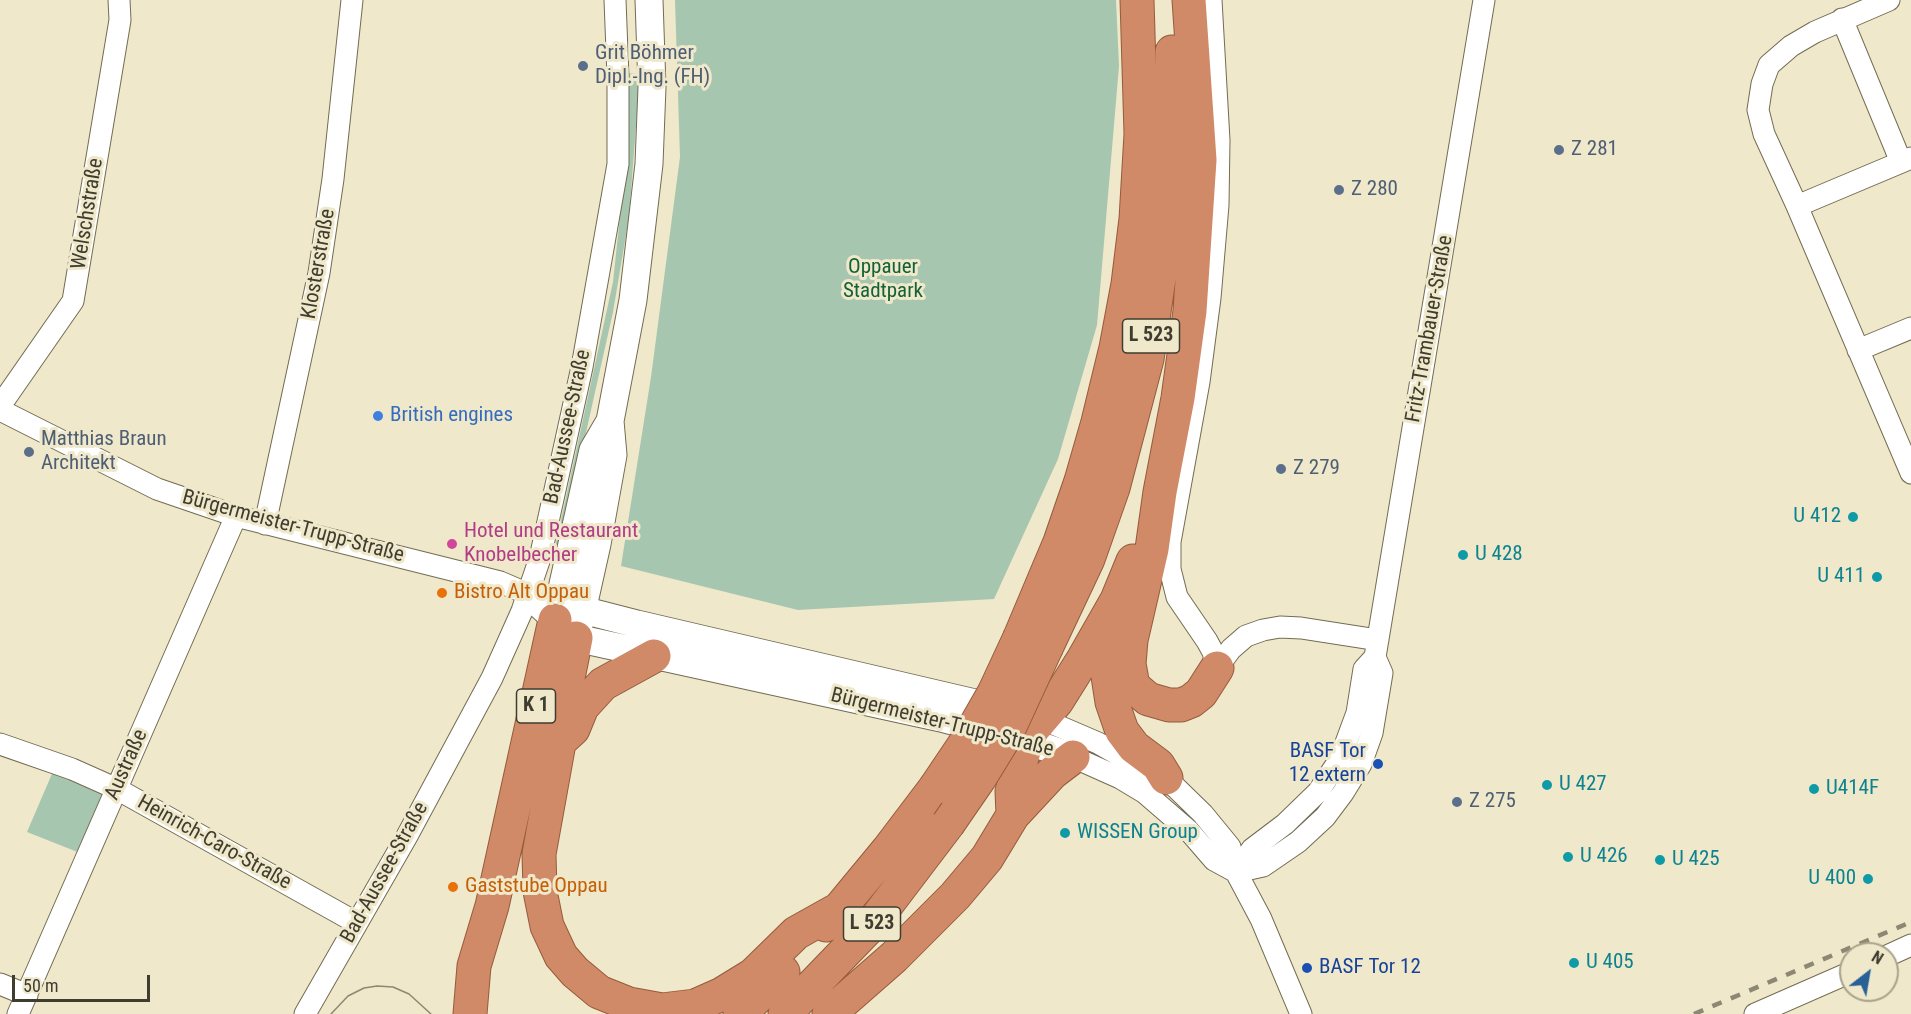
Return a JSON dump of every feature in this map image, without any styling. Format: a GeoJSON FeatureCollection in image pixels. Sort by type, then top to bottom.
{"type":"FeatureCollection","features":[{"type":"Feature","properties":{"kind":"highway"},"geometry":{"type":"LineString","coordinates":[[1187,3],[1200,160],[1190,310],[1178,398],[1152,549],[1131,640],[1129,664],[1133,686],[1148,699],[1169,705],[1181,705],[1191,701],[1201,693],[1217,668]]}},
{"type":"Feature","properties":{"kind":"highway","name":"L 523"},"geometry":{"type":"LineString","coordinates":[[740,1014],[781,974],[888,850],[935,788],[966,742],[994,693],[1033,641],[1088,559],[1113,488],[1147,359],[1166,231],[1173,134],[1187,3]]}},
{"type":"Feature","properties":{"kind":"highway","name":"L 523"},"geometry":{"type":"LineString","coordinates":[[785,1014],[872,924],[948,824],[1006,735],[1060,542],[1098,422],[1128,284],[1136,219],[1140,145],[1138,5]]}},
{"type":"Feature","properties":{"kind":"highway"},"geometry":{"type":"LineString","coordinates":[[1013,815],[1012,790],[1034,730],[1057,701],[1117,600],[1160,492]]}},
{"type":"Feature","properties":{"kind":"highway"},"geometry":{"type":"LineString","coordinates":[[1117,600],[1108,675],[1112,702],[1122,732],[1134,747],[1158,765],[1166,778]]}},
{"type":"Feature","properties":{"kind":"highway"},"geometry":{"type":"LineString","coordinates":[[568,618],[558,728],[559,743],[539,854],[540,891],[547,926],[561,956],[575,972],[599,992],[629,1004],[662,1010],[695,1006],[722,994],[753,975],[796,933],[839,909]]}},
{"type":"Feature","properties":{"kind":"highway","name":"K 1"},"geometry":{"type":"LineString","coordinates":[[470,1014],[474,966],[568,618]]}},
{"type":"Feature","properties":{"kind":"highway"},"geometry":{"type":"LineString","coordinates":[[559,743],[573,729],[582,707],[603,684],[654,656]]}},
{"type":"Feature","properties":{"kind":"highway"},"geometry":{"type":"LineString","coordinates":[[829,1014],[894,957],[954,896],[987,858],[1013,815],[1052,773],[1073,757]]}},
{"type":"Feature","properties":{"kind":"street","name":"Welschstraße"},"geometry":{"type":"LineString","coordinates":[[0,408],[73,301],[120,20],[119,0]]}},
{"type":"Feature","properties":{"kind":"street","name":"Klosterstraße"},"geometry":{"type":"LineString","coordinates":[[265,525],[320,273],[333,179],[352,0]]}},
{"type":"Feature","properties":{"kind":"street","name":"Bad-Aussee-Straße"},"geometry":{"type":"LineString","coordinates":[[305,1014],[492,678],[528,594],[540,558],[582,367],[618,164],[615,0]]}},
{"type":"Feature","properties":{"kind":"street","name":"K 1"},"geometry":{"type":"LineString","coordinates":[[568,618],[613,455],[610,421],[633,300],[649,164],[652,87],[649,0]]}},
{"type":"Feature","properties":{"kind":"street","name":"Fritz-Trambauer-Straße"},"geometry":{"type":"LineString","coordinates":[[1236,872],[1252,849],[1285,824],[1318,792],[1340,759],[1357,713],[1364,669],[1377,649],[1484,0]]}},
{"type":"Feature","properties":{"kind":"street"},"geometry":{"type":"LineString","coordinates":[[1889,0],[1815,32],[1791,46],[1769,64],[1762,84],[1758,110],[1764,134],[1911,473]]}},
{"type":"Feature","properties":{"kind":"street"},"geometry":{"type":"LineString","coordinates":[[1187,3],[1214,40],[1219,140],[1215,239],[1199,382],[1170,542],[1170,569],[1177,597],[1207,641],[1213,652],[1217,668]]}},
{"type":"Feature","properties":{"kind":"street"},"geometry":{"type":"LineString","coordinates":[[1797,206],[1906,160],[1842,19]]}},
{"type":"Feature","properties":{"kind":"street"},"geometry":{"type":"LineString","coordinates":[[1858,350],[1911,328]]}},
{"type":"Feature","properties":{"kind":"street","name":"Bürgermeister-Trupp-Straße"},"geometry":{"type":"LineString","coordinates":[[0,408],[157,489],[265,525],[500,582],[528,594],[568,618],[654,656],[941,718],[1034,730],[1073,757],[1120,778],[1145,793],[1168,810],[1214,860],[1236,872]]}},
{"type":"Feature","properties":{"kind":"street","name":"Austraße"},"geometry":{"type":"LineString","coordinates":[[22,1005],[236,516]]}},
{"type":"Feature","properties":{"kind":"street","name":"Bürgermeister-Trupp-Straße"},"geometry":{"type":"LineString","coordinates":[[568,618],[1034,730],[1098,743],[1153,774],[1166,778],[1203,814],[1230,847],[1236,872]]}},
{"type":"Feature","properties":{"kind":"street"},"geometry":{"type":"LineString","coordinates":[[1217,668],[1231,649],[1246,636],[1280,627],[1301,628],[1377,649]]}},
{"type":"Feature","properties":{"kind":"street","name":"Heinrich-Caro-Straße"},"geometry":{"type":"LineString","coordinates":[[0,744],[72,769],[117,789],[357,923]]}},
{"type":"Feature","properties":{"kind":"street"},"geometry":{"type":"LineString","coordinates":[[1236,872],[1262,918],[1301,1014]]}},
{"type":"Feature","properties":{"kind":"street"},"geometry":{"type":"LineString","coordinates":[[1755,1014],[1839,977]]}},
{"type":"Feature","properties":{"kind":"street"},"geometry":{"type":"LineString","coordinates":[[0,984],[22,1005]]}},
{"type":"Feature","properties":{"kind":"green space","name":"Oppauer Stadtpark"},"geometry":{"type":"Polygon","coordinates":[[[675,0],[1116,0],[1119,66],[1097,325],[1058,459],[994,599],[798,610],[621,566],[651,377],[680,157],[675,0]]]}},
{"type":"Feature","properties":{"kind":"green space"},"geometry":{"type":"Polygon","coordinates":[[[624,73],[640,74],[629,217],[613,312],[557,555],[554,552],[613,282],[626,160],[624,73]]]}},
{"type":"Feature","properties":{"kind":"green space"},"geometry":{"type":"Polygon","coordinates":[[[54,769],[107,790],[80,853],[27,832],[54,769]]]}},
{"type":"Feature","properties":{"kind":"tram line"},"geometry":{"type":"LineString","coordinates":[[331,1014],[348,996],[364,988],[377,986],[393,987],[409,994],[431,1014]]}},
{"type":"Feature","properties":{"kind":"railway"},"geometry":{"type":"LineString","coordinates":[[1694,1014],[1911,922]]}},
{"type":"Feature","properties":{"kind":"place","name":"Grit Böhmer Dipl.-Ing. (FH)"},"geometry":{"type":"Point","coordinates":[583,66]}},
{"type":"Feature","properties":{"kind":"place","name":"Z 281"},"geometry":{"type":"Point","coordinates":[1559,150]}},
{"type":"Feature","properties":{"kind":"place","name":"Z 280"},"geometry":{"type":"Point","coordinates":[1339,190]}},
{"type":"Feature","properties":{"kind":"place","name":"British engines"},"geometry":{"type":"Point","coordinates":[378,416]}},
{"type":"Feature","properties":{"kind":"place","name":"Matthias Braun Architekt"},"geometry":{"type":"Point","coordinates":[29,452]}},
{"type":"Feature","properties":{"kind":"place","name":"Z 279"},"geometry":{"type":"Point","coordinates":[1281,469]}},
{"type":"Feature","properties":{"kind":"place","name":"U 412"},"geometry":{"type":"Point","coordinates":[1853,517]}},
{"type":"Feature","properties":{"kind":"place","name":"Hotel und Restaurant Knobelbecher"},"geometry":{"type":"Point","coordinates":[452,544]}},
{"type":"Feature","properties":{"kind":"place","name":"U 428"},"geometry":{"type":"Point","coordinates":[1463,555]}},
{"type":"Feature","properties":{"kind":"place","name":"U 411"},"geometry":{"type":"Point","coordinates":[1877,577]}},
{"type":"Feature","properties":{"kind":"place","name":"Bistro Alt Oppau"},"geometry":{"type":"Point","coordinates":[442,593]}},
{"type":"Feature","properties":{"kind":"place","name":"BASF Tor 12 extern"},"geometry":{"type":"Point","coordinates":[1378,764]}},
{"type":"Feature","properties":{"kind":"place","name":"U 427"},"geometry":{"type":"Point","coordinates":[1547,785]}},
{"type":"Feature","properties":{"kind":"place","name":"U414F"},"geometry":{"type":"Point","coordinates":[1814,789]}},
{"type":"Feature","properties":{"kind":"place","name":"Z 275"},"geometry":{"type":"Point","coordinates":[1457,802]}},
{"type":"Feature","properties":{"kind":"place","name":"WISSEN Group"},"geometry":{"type":"Point","coordinates":[1065,833]}},
{"type":"Feature","properties":{"kind":"place","name":"U 426"},"geometry":{"type":"Point","coordinates":[1568,857]}},
{"type":"Feature","properties":{"kind":"place","name":"U 425"},"geometry":{"type":"Point","coordinates":[1660,860]}},
{"type":"Feature","properties":{"kind":"place","name":"U 400"},"geometry":{"type":"Point","coordinates":[1868,879]}},
{"type":"Feature","properties":{"kind":"place","name":"Gaststube Oppau"},"geometry":{"type":"Point","coordinates":[453,887]}},
{"type":"Feature","properties":{"kind":"place","name":"U 405"},"geometry":{"type":"Point","coordinates":[1574,963]}},
{"type":"Feature","properties":{"kind":"place","name":"BASF Tor 12"},"geometry":{"type":"Point","coordinates":[1307,968]}}]}
